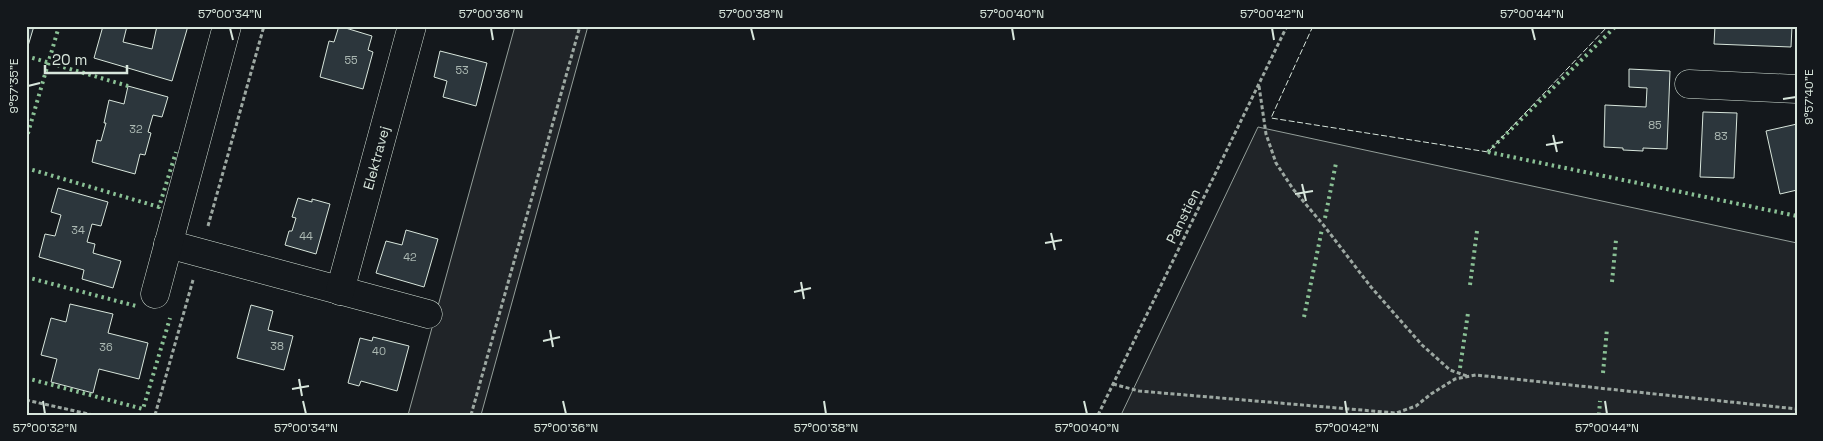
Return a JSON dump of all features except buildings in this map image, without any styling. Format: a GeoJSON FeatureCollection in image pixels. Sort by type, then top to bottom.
{"type":"FeatureCollection","features":[{"type":"Feature","properties":{"kind":"street"},"geometry":{"type":"LineString","coordinates":[[155,294],[227,26]]}},
{"type":"Feature","properties":{"kind":"street","name":"Elektravej"},"geometry":{"type":"LineString","coordinates":[[340,290],[412,26]]}},
{"type":"Feature","properties":{"kind":"street"},"geometry":{"type":"LineString","coordinates":[[1689,84],[1797,89]]}},
{"type":"Feature","properties":{"kind":"street"},"geometry":{"type":"LineString","coordinates":[[168,244],[428,314]]}},
{"type":"Feature","properties":{"kind":"path"},"geometry":{"type":"LineString","coordinates":[[155,415],[264,26]]}},
{"type":"Feature","properties":{"kind":"path"},"geometry":{"type":"LineString","coordinates":[[471,415],[580,26]]}},
{"type":"Feature","properties":{"kind":"path","name":"Panstien"},"geometry":{"type":"LineString","coordinates":[[1098,415],[1287,26]]}},
{"type":"Feature","properties":{"kind":"path"},"geometry":{"type":"LineString","coordinates":[[1258,85],[1266,134],[1276,163],[1293,189],[1371,287],[1422,345],[1450,370],[1468,377]]}},
{"type":"Feature","properties":{"kind":"path"},"geometry":{"type":"LineString","coordinates":[[1113,384],[1139,391],[1396,413],[1416,406],[1455,379],[1476,375],[1797,409]]}},
{"type":"Feature","properties":{"kind":"path"},"geometry":{"type":"LineString","coordinates":[[26,400],[93,415]]}},
{"type":"Feature","properties":{"kind":"shaded area"},"geometry":{"type":"Polygon","coordinates":[[[515,26],[588,26],[481,415],[408,415],[515,26]]]}},
{"type":"Feature","properties":{"kind":"shaded area"},"geometry":{"type":"Polygon","coordinates":[[[1258,127],[1797,243],[1797,415],[1121,415],[1258,127]]]}},
{"type":"Feature","properties":{"kind":"hedge"},"geometry":{"type":"LineString","coordinates":[[26,140],[59,26]]}},
{"type":"Feature","properties":{"kind":"hedge"},"geometry":{"type":"LineString","coordinates":[[1488,152],[1616,26]]}},
{"type":"Feature","properties":{"kind":"hedge"},"geometry":{"type":"LineString","coordinates":[[26,56],[128,86]]}},
{"type":"Feature","properties":{"kind":"hedge"},"geometry":{"type":"LineString","coordinates":[[26,168],[159,207],[176,152]]}},
{"type":"Feature","properties":{"kind":"hedge"},"geometry":{"type":"LineString","coordinates":[[1488,152],[1797,216]]}},
{"type":"Feature","properties":{"kind":"hedge"},"geometry":{"type":"LineString","coordinates":[[1325,218],[1336,163]]}},
{"type":"Feature","properties":{"kind":"hedge"},"geometry":{"type":"LineString","coordinates":[[1304,317],[1322,229]]}},
{"type":"Feature","properties":{"kind":"hedge"},"geometry":{"type":"LineString","coordinates":[[1470,285],[1477,231]]}},
{"type":"Feature","properties":{"kind":"hedge"},"geometry":{"type":"LineString","coordinates":[[1612,282],[1616,240]]}},
{"type":"Feature","properties":{"kind":"hedge"},"geometry":{"type":"LineString","coordinates":[[26,277],[136,306]]}},
{"type":"Feature","properties":{"kind":"hedge"},"geometry":{"type":"LineString","coordinates":[[1460,368],[1468,313]]}},
{"type":"Feature","properties":{"kind":"hedge"},"geometry":{"type":"LineString","coordinates":[[26,378],[143,409],[170,318]]}},
{"type":"Feature","properties":{"kind":"hedge"},"geometry":{"type":"LineString","coordinates":[[1603,373],[1607,329]]}},
{"type":"Feature","properties":{"kind":"hedge"},"geometry":{"type":"LineString","coordinates":[[1599,415],[1600,401]]}},
{"type":"Feature","properties":{"kind":"fence"},"geometry":{"type":"LineString","coordinates":[[1313,26],[1271,118],[1488,152],[1608,26]]}}]}
